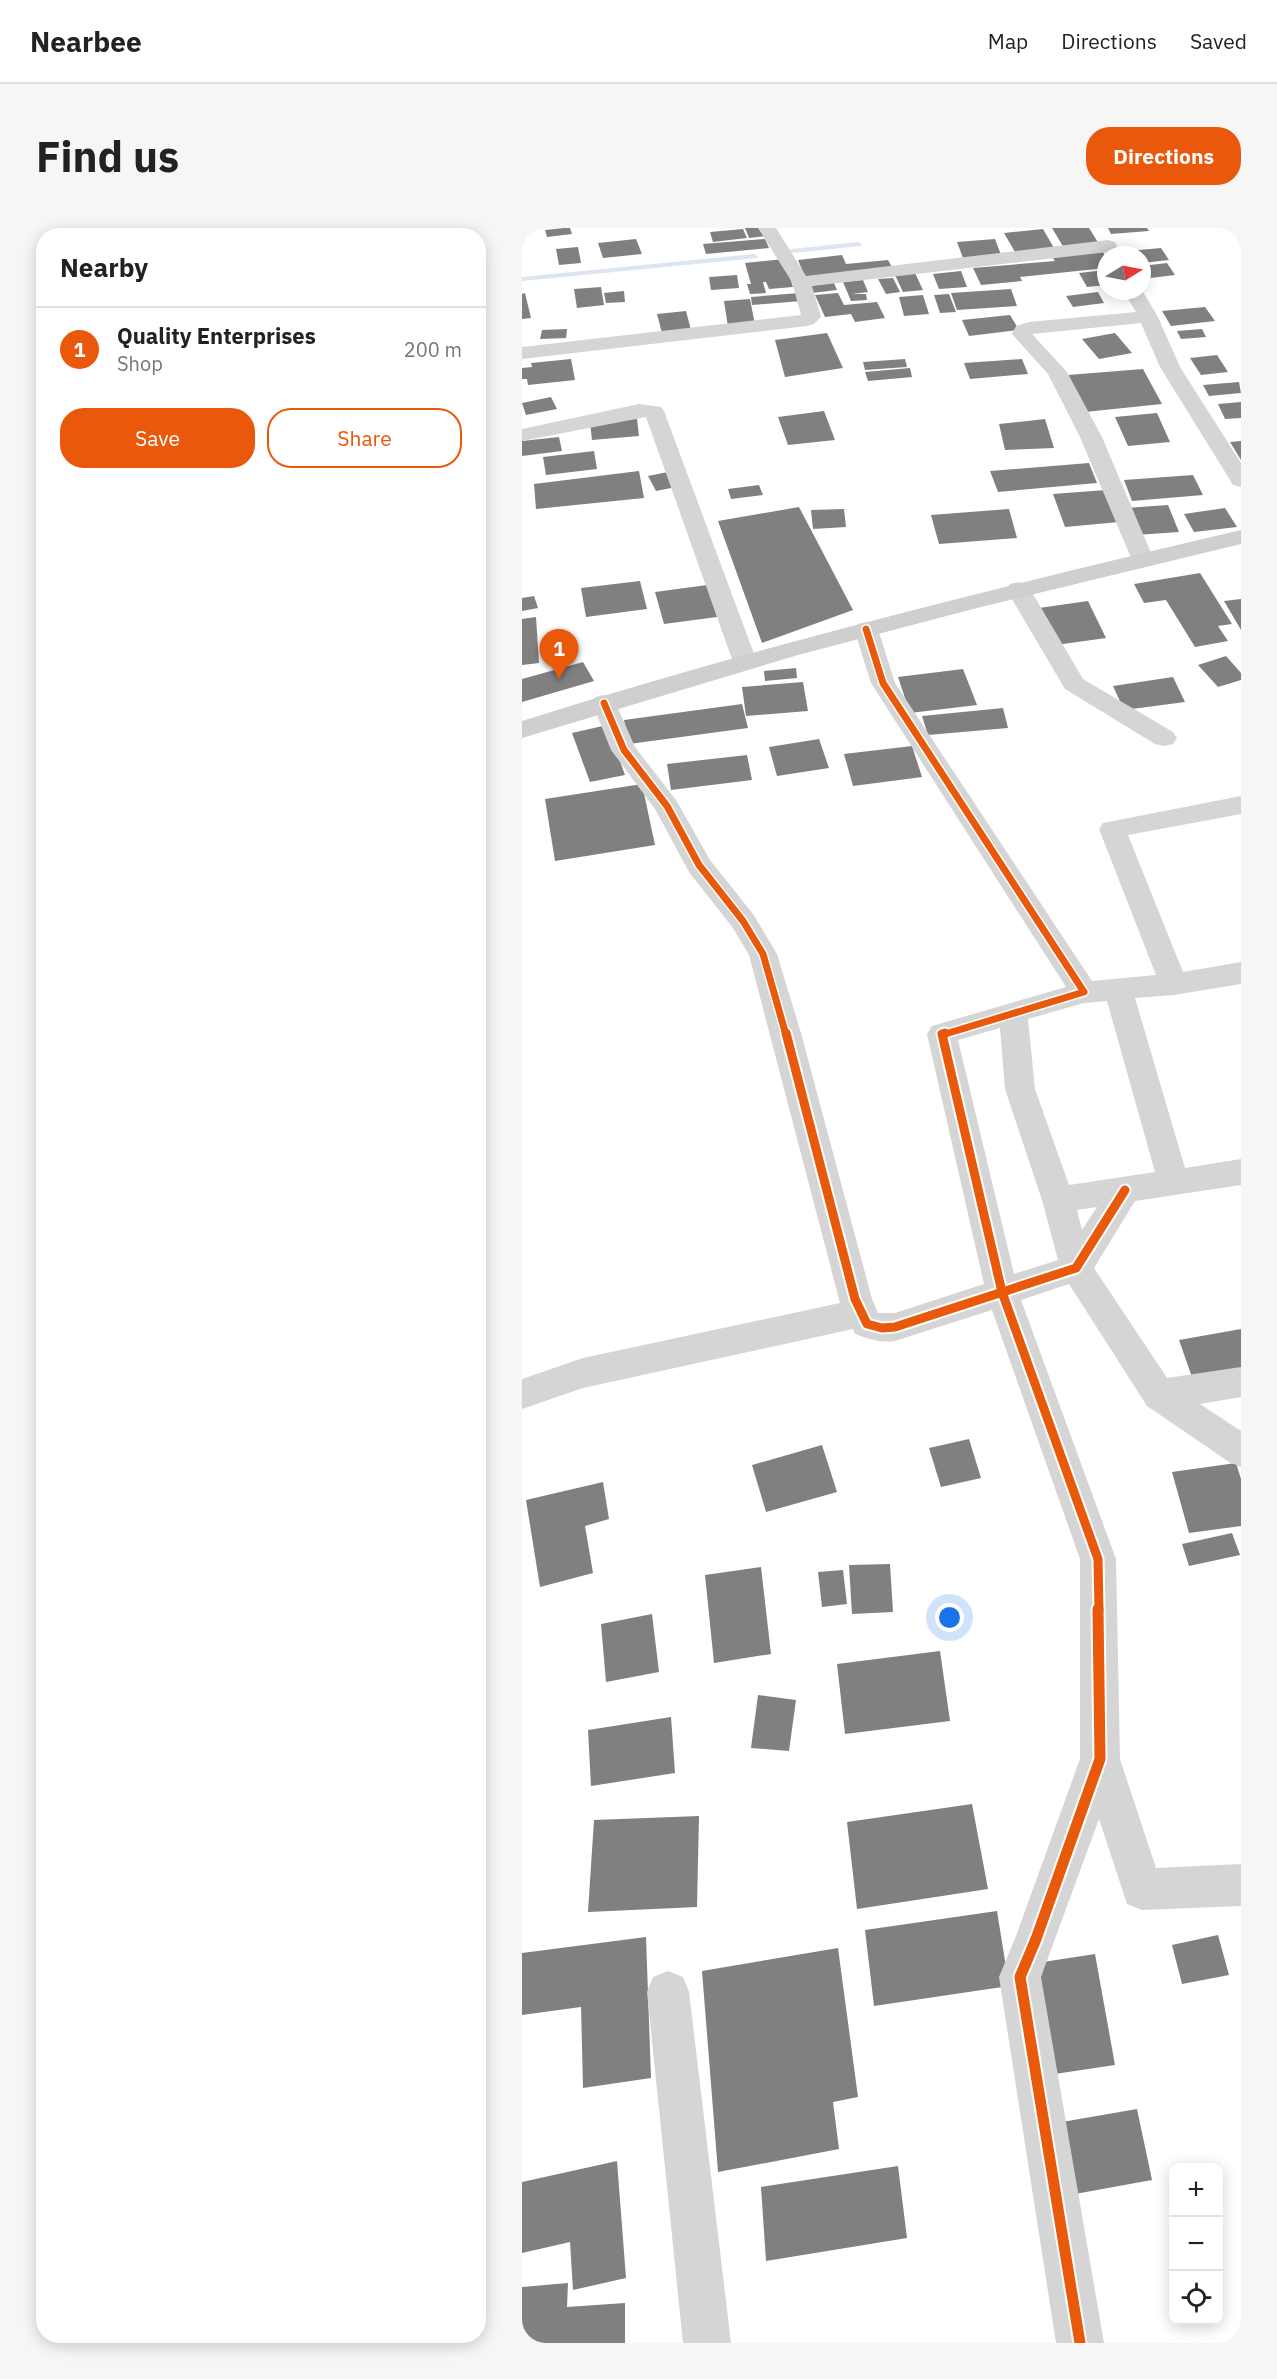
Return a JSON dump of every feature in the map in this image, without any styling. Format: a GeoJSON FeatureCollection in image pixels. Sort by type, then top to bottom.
{"type":"FeatureCollection","features":[{"type":"Feature","properties":{"kind":"main road"},"geometry":{"type":"LineString","coordinates":[[522,730],[604,703],[867,629],[1018,589],[1241,537]]}},
{"type":"Feature","properties":{"kind":"street"},"geometry":{"type":"LineString","coordinates":[[522,353],[807,320],[811,317],[801,282],[767,228]]}},
{"type":"Feature","properties":{"kind":"street"},"geometry":{"type":"LineString","coordinates":[[1094,228],[1107,246]]}},
{"type":"Feature","properties":{"kind":"street"},"geometry":{"type":"LineString","coordinates":[[801,282],[1097,252]]}},
{"type":"Feature","properties":{"kind":"street"},"geometry":{"type":"LineString","coordinates":[[1138,300],[1170,367],[1241,480]]}},
{"type":"Feature","properties":{"kind":"street"},"geometry":{"type":"LineString","coordinates":[[1143,560],[1090,437],[1057,372],[1022,334],[1023,330],[1029,328],[1148,317]]}},
{"type":"Feature","properties":{"kind":"street"},"geometry":{"type":"LineString","coordinates":[[522,435],[639,410],[654,411],[745,662]]}},
{"type":"Feature","properties":{"kind":"street"},"geometry":{"type":"LineString","coordinates":[[1018,589],[1074,684],[1164,738]]}},
{"type":"Feature","properties":{"kind":"street"},"geometry":{"type":"LineString","coordinates":[[867,629],[883,683],[1084,992]]}},
{"type":"Feature","properties":{"kind":"street"},"geometry":{"type":"LineString","coordinates":[[604,703],[624,750],[667,806],[699,865],[743,921],[763,954],[786,1032],[855,1299],[867,1324],[882,1328],[895,1327],[1076,1268],[1125,1190]]}},
{"type":"Feature","properties":{"kind":"street"},"geometry":{"type":"LineString","coordinates":[[1174,984],[1112,829],[1241,805]]}},
{"type":"Feature","properties":{"kind":"street"},"geometry":{"type":"LineString","coordinates":[[1241,973],[1174,984],[1084,992],[942,1034],[1002,1292],[1098,1560],[1100,1759],[1142,1889],[1241,1885]]}},
{"type":"Feature","properties":{"kind":"street"},"geometry":{"type":"LineString","coordinates":[[1118,989],[1173,1182]]}},
{"type":"Feature","properties":{"kind":"street"},"geometry":{"type":"LineString","coordinates":[[1013,1013],[1020,1089],[1058,1200],[1076,1268],[1159,1395],[1241,1451]]}},
{"type":"Feature","properties":{"kind":"street"},"geometry":{"type":"LineString","coordinates":[[1058,1200],[1241,1172]]}},
{"type":"Feature","properties":{"kind":"street"},"geometry":{"type":"LineString","coordinates":[[522,1394],[583,1373],[861,1313]]}},
{"type":"Feature","properties":{"kind":"street"},"geometry":{"type":"LineString","coordinates":[[1159,1395],[1241,1382]]}},
{"type":"Feature","properties":{"kind":"street"},"geometry":{"type":"LineString","coordinates":[[1080,2343],[1020,1977],[1036,1939],[1100,1759]]}},
{"type":"Feature","properties":{"kind":"street"},"geometry":{"type":"LineString","coordinates":[[669,1992],[707,2343]]}},
{"type":"Feature","properties":{"kind":"building"},"geometry":{"type":"Polygon","coordinates":[[[570,228],[572,234],[547,237],[545,230],[570,228]]]}},
{"type":"Feature","properties":{"kind":"building"},"geometry":{"type":"Polygon","coordinates":[[[745,228],[764,228],[767,236],[749,238],[745,228]]]}},
{"type":"Feature","properties":{"kind":"building"},"geometry":{"type":"Polygon","coordinates":[[[1052,228],[1089,228],[1099,244],[1064,248],[1052,228]]]}},
{"type":"Feature","properties":{"kind":"building"},"geometry":{"type":"Polygon","coordinates":[[[1108,228],[1147,228],[1149,231],[1111,234],[1108,228]]]}},
{"type":"Feature","properties":{"kind":"building"},"geometry":{"type":"Polygon","coordinates":[[[743,229],[747,238],[713,242],[710,232],[743,229]]]}},
{"type":"Feature","properties":{"kind":"building"},"geometry":{"type":"Polygon","coordinates":[[[1043,229],[1054,248],[1015,252],[1004,233],[1043,229]]]}},
{"type":"Feature","properties":{"kind":"building"},"geometry":{"type":"Polygon","coordinates":[[[636,239],[642,254],[603,258],[598,243],[636,239]]]}},
{"type":"Feature","properties":{"kind":"building"},"geometry":{"type":"Polygon","coordinates":[[[765,239],[769,248],[706,254],[703,244],[765,239]]]}},
{"type":"Feature","properties":{"kind":"building"},"geometry":{"type":"Polygon","coordinates":[[[995,239],[1001,255],[963,258],[957,242],[995,239]]]}},
{"type":"Feature","properties":{"kind":"building"},"geometry":{"type":"Polygon","coordinates":[[[578,247],[581,263],[559,265],[556,249],[578,247]]]}},
{"type":"Feature","properties":{"kind":"building"},"geometry":{"type":"Polygon","coordinates":[[[1161,248],[1169,260],[1151,262],[1151,249],[1161,248]]]}},
{"type":"Feature","properties":{"kind":"building"},"geometry":{"type":"Polygon","coordinates":[[[1097,253],[1097,269],[1020,277],[1022,281],[981,285],[973,268],[1055,261],[1052,257],[1097,253]]]}},
{"type":"Feature","properties":{"kind":"building"},"geometry":{"type":"Polygon","coordinates":[[[842,255],[846,264],[888,260],[893,269],[806,279],[798,260],[842,255]]]}},
{"type":"Feature","properties":{"kind":"building"},"geometry":{"type":"Polygon","coordinates":[[[784,259],[793,287],[769,289],[766,282],[763,282],[766,293],[750,294],[747,284],[751,284],[745,263],[784,259]]]}},
{"type":"Feature","properties":{"kind":"building"},"geometry":{"type":"Polygon","coordinates":[[[1167,263],[1175,275],[1151,278],[1151,265],[1167,263]]]}},
{"type":"Feature","properties":{"kind":"building"},"geometry":{"type":"Polygon","coordinates":[[[961,271],[967,287],[939,289],[933,274],[961,271]]]}},
{"type":"Feature","properties":{"kind":"building"},"geometry":{"type":"Polygon","coordinates":[[[1097,271],[1097,286],[1087,287],[1079,273],[1097,271]]]}},
{"type":"Feature","properties":{"kind":"building"},"geometry":{"type":"Polygon","coordinates":[[[915,273],[923,290],[903,292],[895,275],[915,273]]]}},
{"type":"Feature","properties":{"kind":"building"},"geometry":{"type":"Polygon","coordinates":[[[737,275],[739,288],[711,290],[709,277],[737,275]]]}},
{"type":"Feature","properties":{"kind":"building"},"geometry":{"type":"Polygon","coordinates":[[[893,278],[900,292],[886,294],[878,279],[893,278]]]}},
{"type":"Feature","properties":{"kind":"building"},"geometry":{"type":"Polygon","coordinates":[[[863,280],[868,292],[852,294],[866,294],[867,300],[851,301],[843,282],[863,280]]]}},
{"type":"Feature","properties":{"kind":"building"},"geometry":{"type":"Polygon","coordinates":[[[834,283],[837,290],[812,293],[809,286],[834,283]]]}},
{"type":"Feature","properties":{"kind":"building"},"geometry":{"type":"Polygon","coordinates":[[[601,287],[604,305],[577,308],[574,289],[601,287]]]}},
{"type":"Feature","properties":{"kind":"building"},"geometry":{"type":"Polygon","coordinates":[[[1011,289],[1017,306],[957,310],[951,293],[1011,289]]]}},
{"type":"Feature","properties":{"kind":"building"},"geometry":{"type":"Polygon","coordinates":[[[624,291],[625,302],[606,303],[604,293],[624,291]]]}},
{"type":"Feature","properties":{"kind":"building"},"geometry":{"type":"Polygon","coordinates":[[[1097,292],[1097,300],[1102,300],[1104,303],[1073,307],[1066,296],[1097,292]]]}},
{"type":"Feature","properties":{"kind":"building"},"geometry":{"type":"Polygon","coordinates":[[[525,293],[531,318],[522,319],[522,294],[525,293]]]}},
{"type":"Feature","properties":{"kind":"building"},"geometry":{"type":"Polygon","coordinates":[[[799,293],[801,301],[752,305],[751,297],[799,293]]]}},
{"type":"Feature","properties":{"kind":"building"},"geometry":{"type":"Polygon","coordinates":[[[838,293],[844,305],[877,302],[885,318],[855,322],[851,314],[825,317],[815,295],[838,293]]]}},
{"type":"Feature","properties":{"kind":"building"},"geometry":{"type":"Polygon","coordinates":[[[949,294],[956,312],[940,313],[934,295],[949,294]]]}},
{"type":"Feature","properties":{"kind":"building"},"geometry":{"type":"Polygon","coordinates":[[[923,295],[929,314],[904,316],[899,297],[923,295]]]}},
{"type":"Feature","properties":{"kind":"building"},"geometry":{"type":"Polygon","coordinates":[[[750,299],[755,325],[728,327],[724,301],[750,299]]]}},
{"type":"Feature","properties":{"kind":"building"},"geometry":{"type":"Polygon","coordinates":[[[1205,307],[1215,321],[1171,326],[1162,311],[1205,307]]]}},
{"type":"Feature","properties":{"kind":"building"},"geometry":{"type":"Polygon","coordinates":[[[686,311],[691,330],[662,333],[657,314],[686,311]]]}},
{"type":"Feature","properties":{"kind":"building"},"geometry":{"type":"Polygon","coordinates":[[[1010,315],[1019,330],[969,336],[962,320],[1010,315]]]}},
{"type":"Feature","properties":{"kind":"building"},"geometry":{"type":"Polygon","coordinates":[[[567,329],[566,338],[540,339],[542,330],[567,329]]]}},
{"type":"Feature","properties":{"kind":"building"},"geometry":{"type":"Polygon","coordinates":[[[1202,329],[1206,337],[1181,339],[1177,331],[1202,329]]]}},
{"type":"Feature","properties":{"kind":"building"},"geometry":{"type":"Polygon","coordinates":[[[827,333],[843,368],[785,377],[775,340],[827,333]]]}},
{"type":"Feature","properties":{"kind":"building"},"geometry":{"type":"Polygon","coordinates":[[[1115,333],[1132,353],[1099,359],[1082,339],[1115,333]]]}},
{"type":"Feature","properties":{"kind":"building"},"geometry":{"type":"Polygon","coordinates":[[[1217,355],[1228,372],[1201,375],[1190,358],[1217,355]]]}},
{"type":"Feature","properties":{"kind":"building"},"geometry":{"type":"Polygon","coordinates":[[[571,359],[575,380],[528,385],[527,379],[522,379],[522,368],[532,367],[531,363],[571,359]]]}},
{"type":"Feature","properties":{"kind":"building"},"geometry":{"type":"Polygon","coordinates":[[[905,359],[907,367],[865,370],[863,362],[905,359]]]}},
{"type":"Feature","properties":{"kind":"building"},"geometry":{"type":"Polygon","coordinates":[[[1022,359],[1028,374],[970,379],[964,363],[1022,359]]]}},
{"type":"Feature","properties":{"kind":"building"},"geometry":{"type":"Polygon","coordinates":[[[910,368],[912,377],[868,381],[865,372],[910,368]]]}},
{"type":"Feature","properties":{"kind":"building"},"geometry":{"type":"Polygon","coordinates":[[[1143,369],[1162,404],[1085,412],[1068,375],[1143,369]]]}},
{"type":"Feature","properties":{"kind":"building"},"geometry":{"type":"Polygon","coordinates":[[[1239,382],[1241,393],[1209,396],[1203,385],[1239,382]]]}},
{"type":"Feature","properties":{"kind":"building"},"geometry":{"type":"Polygon","coordinates":[[[551,397],[557,409],[526,415],[522,403],[551,397]]]}},
{"type":"Feature","properties":{"kind":"building"},"geometry":{"type":"Polygon","coordinates":[[[1241,402],[1241,418],[1225,419],[1218,404],[1241,402]]]}},
{"type":"Feature","properties":{"kind":"building"},"geometry":{"type":"Polygon","coordinates":[[[824,411],[835,440],[788,445],[778,417],[824,411]]]}},
{"type":"Feature","properties":{"kind":"building"},"geometry":{"type":"Polygon","coordinates":[[[1157,413],[1170,442],[1128,446],[1115,417],[1157,413]]]}},
{"type":"Feature","properties":{"kind":"building"},"geometry":{"type":"Polygon","coordinates":[[[637,419],[639,436],[592,440],[590,422],[637,419]]]}},
{"type":"Feature","properties":{"kind":"building"},"geometry":{"type":"Polygon","coordinates":[[[1045,419],[1054,448],[1005,450],[999,424],[1045,419]]]}},
{"type":"Feature","properties":{"kind":"building"},"geometry":{"type":"Polygon","coordinates":[[[559,437],[562,451],[522,456],[522,441],[559,437]]]}},
{"type":"Feature","properties":{"kind":"building"},"geometry":{"type":"Polygon","coordinates":[[[1241,441],[1241,460],[1230,442],[1241,441]]]}},
{"type":"Feature","properties":{"kind":"building"},"geometry":{"type":"Polygon","coordinates":[[[594,451],[597,469],[546,475],[543,457],[594,451]]]}},
{"type":"Feature","properties":{"kind":"building"},"geometry":{"type":"Polygon","coordinates":[[[1089,463],[1097,483],[998,492],[990,471],[1089,463]]]}},
{"type":"Feature","properties":{"kind":"building"},"geometry":{"type":"Polygon","coordinates":[[[639,471],[644,498],[536,509],[534,484],[639,471]]]}},
{"type":"Feature","properties":{"kind":"building"},"geometry":{"type":"Polygon","coordinates":[[[668,472],[676,487],[656,491],[648,476],[668,472]]]}},
{"type":"Feature","properties":{"kind":"building"},"geometry":{"type":"Polygon","coordinates":[[[1193,475],[1203,495],[1132,501],[1124,480],[1193,475]]]}},
{"type":"Feature","properties":{"kind":"building"},"geometry":{"type":"Polygon","coordinates":[[[759,485],[763,495],[731,499],[728,489],[759,485]]]}},
{"type":"Feature","properties":{"kind":"building"},"geometry":{"type":"Polygon","coordinates":[[[1106,490],[1119,522],[1065,527],[1053,494],[1106,490]]]}},
{"type":"Feature","properties":{"kind":"building"},"geometry":{"type":"Polygon","coordinates":[[[1168,505],[1179,532],[1136,535],[1126,508],[1168,505]]]}},
{"type":"Feature","properties":{"kind":"building"},"geometry":{"type":"Polygon","coordinates":[[[799,507],[853,610],[762,643],[718,521],[799,507]]]}},
{"type":"Feature","properties":{"kind":"building"},"geometry":{"type":"Polygon","coordinates":[[[1225,508],[1237,527],[1194,532],[1184,514],[1225,508]]]}},
{"type":"Feature","properties":{"kind":"building"},"geometry":{"type":"Polygon","coordinates":[[[844,509],[846,527],[813,529],[811,510],[844,509]]]}},
{"type":"Feature","properties":{"kind":"building"},"geometry":{"type":"Polygon","coordinates":[[[1009,509],[1017,538],[939,544],[931,515],[1009,509]]]}},
{"type":"Feature","properties":{"kind":"building"},"geometry":{"type":"Polygon","coordinates":[[[1200,573],[1232,624],[1218,626],[1228,641],[1195,647],[1166,600],[1144,603],[1134,584],[1200,573]]]}},
{"type":"Feature","properties":{"kind":"building"},"geometry":{"type":"Polygon","coordinates":[[[640,581],[647,609],[586,617],[581,588],[640,581]]]}},
{"type":"Feature","properties":{"kind":"building"},"geometry":{"type":"Polygon","coordinates":[[[707,585],[717,617],[664,624],[655,592],[707,585]]]}},
{"type":"Feature","properties":{"kind":"building"},"geometry":{"type":"Polygon","coordinates":[[[534,596],[538,608],[522,611],[522,598],[534,596]]]}},
{"type":"Feature","properties":{"kind":"building"},"geometry":{"type":"Polygon","coordinates":[[[1241,599],[1241,630],[1224,601],[1241,599]]]}},
{"type":"Feature","properties":{"kind":"building"},"geometry":{"type":"Polygon","coordinates":[[[1088,601],[1106,638],[1056,645],[1039,608],[1088,601]]]}},
{"type":"Feature","properties":{"kind":"building"},"geometry":{"type":"Polygon","coordinates":[[[536,617],[539,663],[522,665],[522,619],[536,617]]]}},
{"type":"Feature","properties":{"kind":"building"},"geometry":{"type":"Polygon","coordinates":[[[1226,656],[1241,673],[1241,680],[1218,687],[1198,665],[1226,656]]]}},
{"type":"Feature","properties":{"kind":"building"},"geometry":{"type":"Polygon","coordinates":[[[583,662],[594,681],[522,702],[522,679],[583,662]]]}},
{"type":"Feature","properties":{"kind":"building"},"geometry":{"type":"Polygon","coordinates":[[[796,668],[797,678],[765,681],[764,671],[796,668]]]}},
{"type":"Feature","properties":{"kind":"building"},"geometry":{"type":"Polygon","coordinates":[[[963,669],[977,705],[910,713],[898,677],[963,669]]]}},
{"type":"Feature","properties":{"kind":"building"},"geometry":{"type":"Polygon","coordinates":[[[1173,677],[1185,702],[1124,710],[1113,686],[1173,677]]]}},
{"type":"Feature","properties":{"kind":"building"},"geometry":{"type":"Polygon","coordinates":[[[803,682],[808,711],[746,716],[742,687],[803,682]]]}},
{"type":"Feature","properties":{"kind":"building"},"geometry":{"type":"Polygon","coordinates":[[[742,704],[748,728],[629,744],[624,720],[742,704]]]}},
{"type":"Feature","properties":{"kind":"building"},"geometry":{"type":"Polygon","coordinates":[[[1003,708],[1008,728],[928,735],[922,716],[1003,708]]]}},
{"type":"Feature","properties":{"kind":"building"},"geometry":{"type":"Polygon","coordinates":[[[607,725],[625,775],[590,782],[572,733],[607,725]]]}},
{"type":"Feature","properties":{"kind":"building"},"geometry":{"type":"Polygon","coordinates":[[[819,739],[829,768],[777,776],[769,747],[819,739]]]}},
{"type":"Feature","properties":{"kind":"building"},"geometry":{"type":"Polygon","coordinates":[[[912,746],[922,777],[853,786],[844,754],[912,746]]]}},
{"type":"Feature","properties":{"kind":"building"},"geometry":{"type":"Polygon","coordinates":[[[747,755],[752,780],[671,790],[667,764],[747,755]]]}},
{"type":"Feature","properties":{"kind":"building"},"geometry":{"type":"Polygon","coordinates":[[[642,784],[655,845],[555,861],[545,799],[642,784]]]}},
{"type":"Feature","properties":{"kind":"building"},"geometry":{"type":"Polygon","coordinates":[[[1241,1329],[1241,1371],[1193,1380],[1179,1340],[1241,1329]]]}},
{"type":"Feature","properties":{"kind":"building"},"geometry":{"type":"Polygon","coordinates":[[[969,1439],[981,1478],[941,1487],[929,1448],[969,1439]]]}},
{"type":"Feature","properties":{"kind":"building"},"geometry":{"type":"Polygon","coordinates":[[[822,1445],[837,1492],[766,1512],[752,1465],[822,1445]]]}},
{"type":"Feature","properties":{"kind":"building"},"geometry":{"type":"Polygon","coordinates":[[[1236,1463],[1241,1479],[1241,1526],[1189,1533],[1172,1472],[1236,1463]]]}},
{"type":"Feature","properties":{"kind":"building"},"geometry":{"type":"Polygon","coordinates":[[[603,1482],[609,1519],[585,1526],[593,1573],[540,1587],[526,1500],[603,1482]]]}},
{"type":"Feature","properties":{"kind":"building"},"geometry":{"type":"Polygon","coordinates":[[[1232,1533],[1240,1555],[1189,1566],[1182,1544],[1232,1533]]]}},
{"type":"Feature","properties":{"kind":"building"},"geometry":{"type":"Polygon","coordinates":[[[890,1564],[893,1612],[852,1614],[849,1565],[890,1564]]]}},
{"type":"Feature","properties":{"kind":"building"},"geometry":{"type":"Polygon","coordinates":[[[761,1567],[771,1654],[714,1663],[705,1575],[761,1567]]]}},
{"type":"Feature","properties":{"kind":"building"},"geometry":{"type":"Polygon","coordinates":[[[843,1570],[847,1604],[822,1607],[818,1572],[843,1570]]]}},
{"type":"Feature","properties":{"kind":"building"},"geometry":{"type":"Polygon","coordinates":[[[652,1614],[659,1672],[606,1682],[601,1624],[652,1614]]]}},
{"type":"Feature","properties":{"kind":"building"},"geometry":{"type":"Polygon","coordinates":[[[940,1651],[950,1721],[845,1734],[837,1664],[940,1651]]]}},
{"type":"Feature","properties":{"kind":"building"},"geometry":{"type":"Polygon","coordinates":[[[758,1695],[796,1700],[789,1751],[751,1748],[758,1695]]]}},
{"type":"Feature","properties":{"kind":"building"},"geometry":{"type":"Polygon","coordinates":[[[671,1717],[675,1773],[591,1786],[588,1730],[671,1717]]]}},
{"type":"Feature","properties":{"kind":"building"},"geometry":{"type":"Polygon","coordinates":[[[972,1804],[988,1889],[857,1909],[847,1822],[972,1804]]]}},
{"type":"Feature","properties":{"kind":"building"},"geometry":{"type":"Polygon","coordinates":[[[699,1816],[697,1907],[588,1912],[594,1820],[699,1816]]]}},
{"type":"Feature","properties":{"kind":"building"},"geometry":{"type":"Polygon","coordinates":[[[997,1911],[1009,1986],[874,2006],[865,1930],[997,1911]]]}},
{"type":"Feature","properties":{"kind":"building"},"geometry":{"type":"Polygon","coordinates":[[[1218,1935],[1229,1975],[1182,1984],[1172,1945],[1218,1935]]]}},
{"type":"Feature","properties":{"kind":"building"},"geometry":{"type":"Polygon","coordinates":[[[646,1937],[651,2078],[583,2088],[581,2007],[522,2015],[522,1953],[646,1937]]]}},
{"type":"Feature","properties":{"kind":"building"},"geometry":{"type":"Polygon","coordinates":[[[838,1948],[858,2097],[833,2102],[839,2149],[718,2172],[702,1971],[838,1948]]]}},
{"type":"Feature","properties":{"kind":"building"},"geometry":{"type":"Polygon","coordinates":[[[1095,1954],[1115,2065],[1048,2075],[1030,1964],[1095,1954]]]}},
{"type":"Feature","properties":{"kind":"building"},"geometry":{"type":"Polygon","coordinates":[[[1137,2109],[1152,2180],[1075,2194],[1062,2122],[1137,2109]]]}},
{"type":"Feature","properties":{"kind":"building"},"geometry":{"type":"Polygon","coordinates":[[[617,2161],[626,2278],[573,2290],[570,2242],[522,2253],[522,2182],[617,2161]]]}},
{"type":"Feature","properties":{"kind":"building"},"geometry":{"type":"Polygon","coordinates":[[[898,2166],[907,2238],[766,2261],[761,2187],[898,2166]]]}},
{"type":"Feature","properties":{"kind":"building"},"geometry":{"type":"Polygon","coordinates":[[[568,2283],[567,2307],[625,2303],[625,2343],[522,2343],[522,2287],[568,2283]]]}},
{"type":"Feature","properties":{"kind":"waterway"},"geometry":{"type":"LineString","coordinates":[[792,251],[858,244]]}},
{"type":"Feature","properties":{"kind":"waterway"},"geometry":{"type":"LineString","coordinates":[[522,279],[754,256]]}},
{"type":"Feature","properties":{"kind":"cycle path"},"geometry":{"type":"LineString","coordinates":[[866,629],[883,683],[1084,992],[942,1034],[1002,1292],[1098,1559],[1100,1759],[1036,1939],[1020,1977],[1080,2343]]}},
{"type":"Feature","properties":{"kind":"cycle path"},"geometry":{"type":"LineString","coordinates":[[604,703],[624,750],[667,806],[699,865],[743,921],[763,954],[786,1033],[855,1299],[867,1324],[882,1328],[895,1327],[1076,1268],[1125,1190]]}},
{"type":"Feature","properties":{"kind":"place","name":"Quality Enterprises"},"geometry":{"type":"Point","coordinates":[559,679]}}]}
